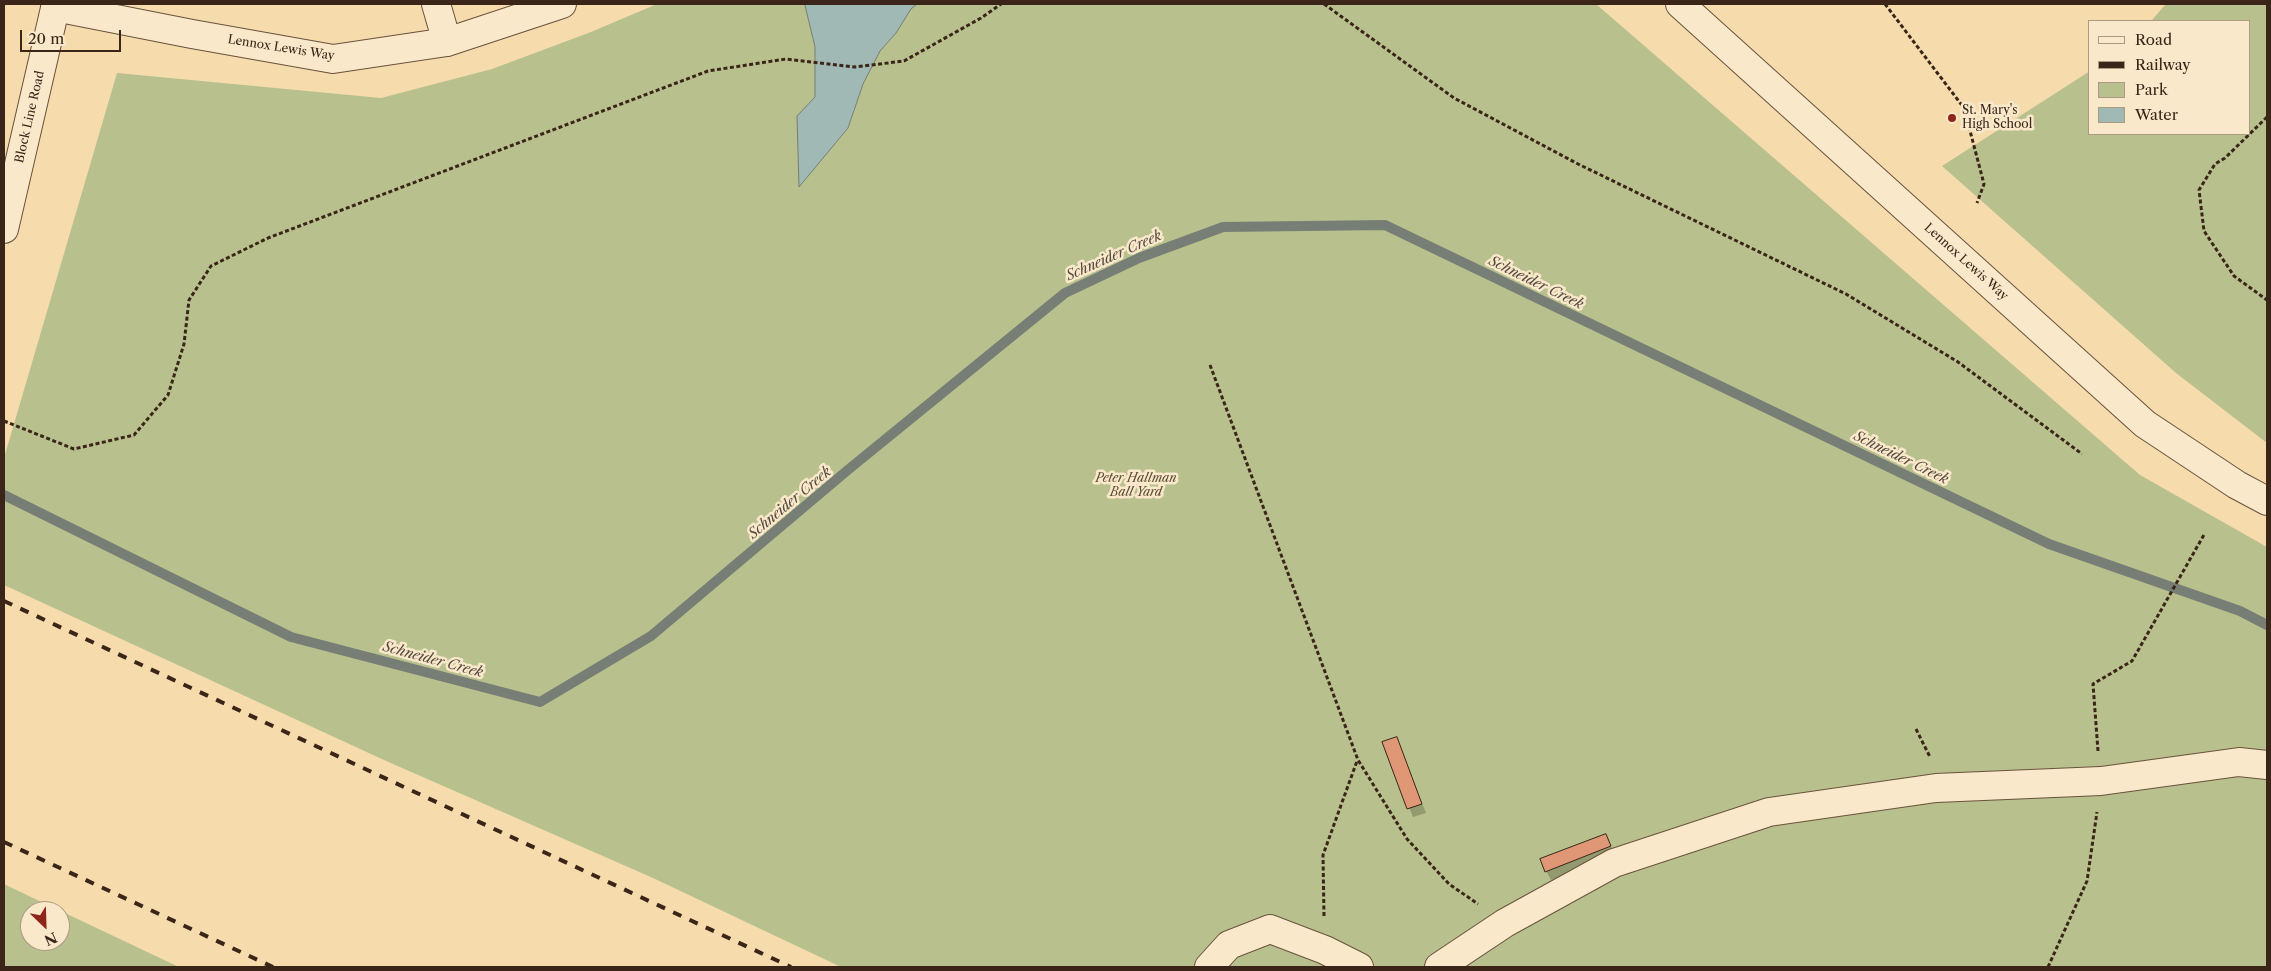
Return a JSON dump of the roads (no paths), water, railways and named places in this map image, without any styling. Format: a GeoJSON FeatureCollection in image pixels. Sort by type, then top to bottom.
{"type":"FeatureCollection","features":[{"type":"Feature","properties":{"kind":"street"},"geometry":{"type":"LineString","coordinates":[[436,4],[447,42]]}},
{"type":"Feature","properties":{"kind":"street","name":"Lennox Lewis Way"},"geometry":{"type":"LineString","coordinates":[[56,5],[192,34],[333,58],[447,42],[562,4]]}},
{"type":"Feature","properties":{"kind":"street","name":"Lennox Lewis Way"},"geometry":{"type":"LineString","coordinates":[[1680,4],[2145,424],[2237,485],[2267,502]]}},
{"type":"Feature","properties":{"kind":"street","name":"Block Line Road"},"geometry":{"type":"LineString","coordinates":[[4,229],[56,5]]}},
{"type":"Feature","properties":{"kind":"street"},"geometry":{"type":"LineString","coordinates":[[1440,967],[1505,922],[1614,863],[1769,812],[1936,788],[2101,781],[2238,762],[2267,764]]}},
{"type":"Feature","properties":{"kind":"street"},"geometry":{"type":"LineString","coordinates":[[1209,967],[1229,944],[1270,929],[1324,950],[1359,967]]}},
{"type":"Feature","properties":{"kind":"water"},"geometry":{"type":"Polygon","coordinates":[[[805,4],[917,4],[911,9],[896,33],[880,51],[863,84],[848,128],[799,187],[797,116],[815,97],[815,47],[805,4]]]}},
{"type":"Feature","properties":{"kind":"waterway","name":"Schneider Creek"},"geometry":{"type":"LineString","coordinates":[[4,495],[291,637],[540,702],[651,636],[849,469],[1065,293],[1139,258],[1223,227],[1385,225],[2049,544],[2240,611],[2267,625]]}},
{"type":"Feature","properties":{"kind":"railway"},"geometry":{"type":"LineString","coordinates":[[4,601],[791,967]]}},
{"type":"Feature","properties":{"kind":"railway"},"geometry":{"type":"LineString","coordinates":[[4,842],[273,967]]}},
{"type":"Feature","properties":{"kind":"place","name":"St. Mary's High School"},"geometry":{"type":"Point","coordinates":[1952,118]}},
{"type":"Feature","properties":{"kind":"park label","name":"Peter Hallman Ball Yard"},"geometry":{"type":"Point","coordinates":[1136,486]}}]}
